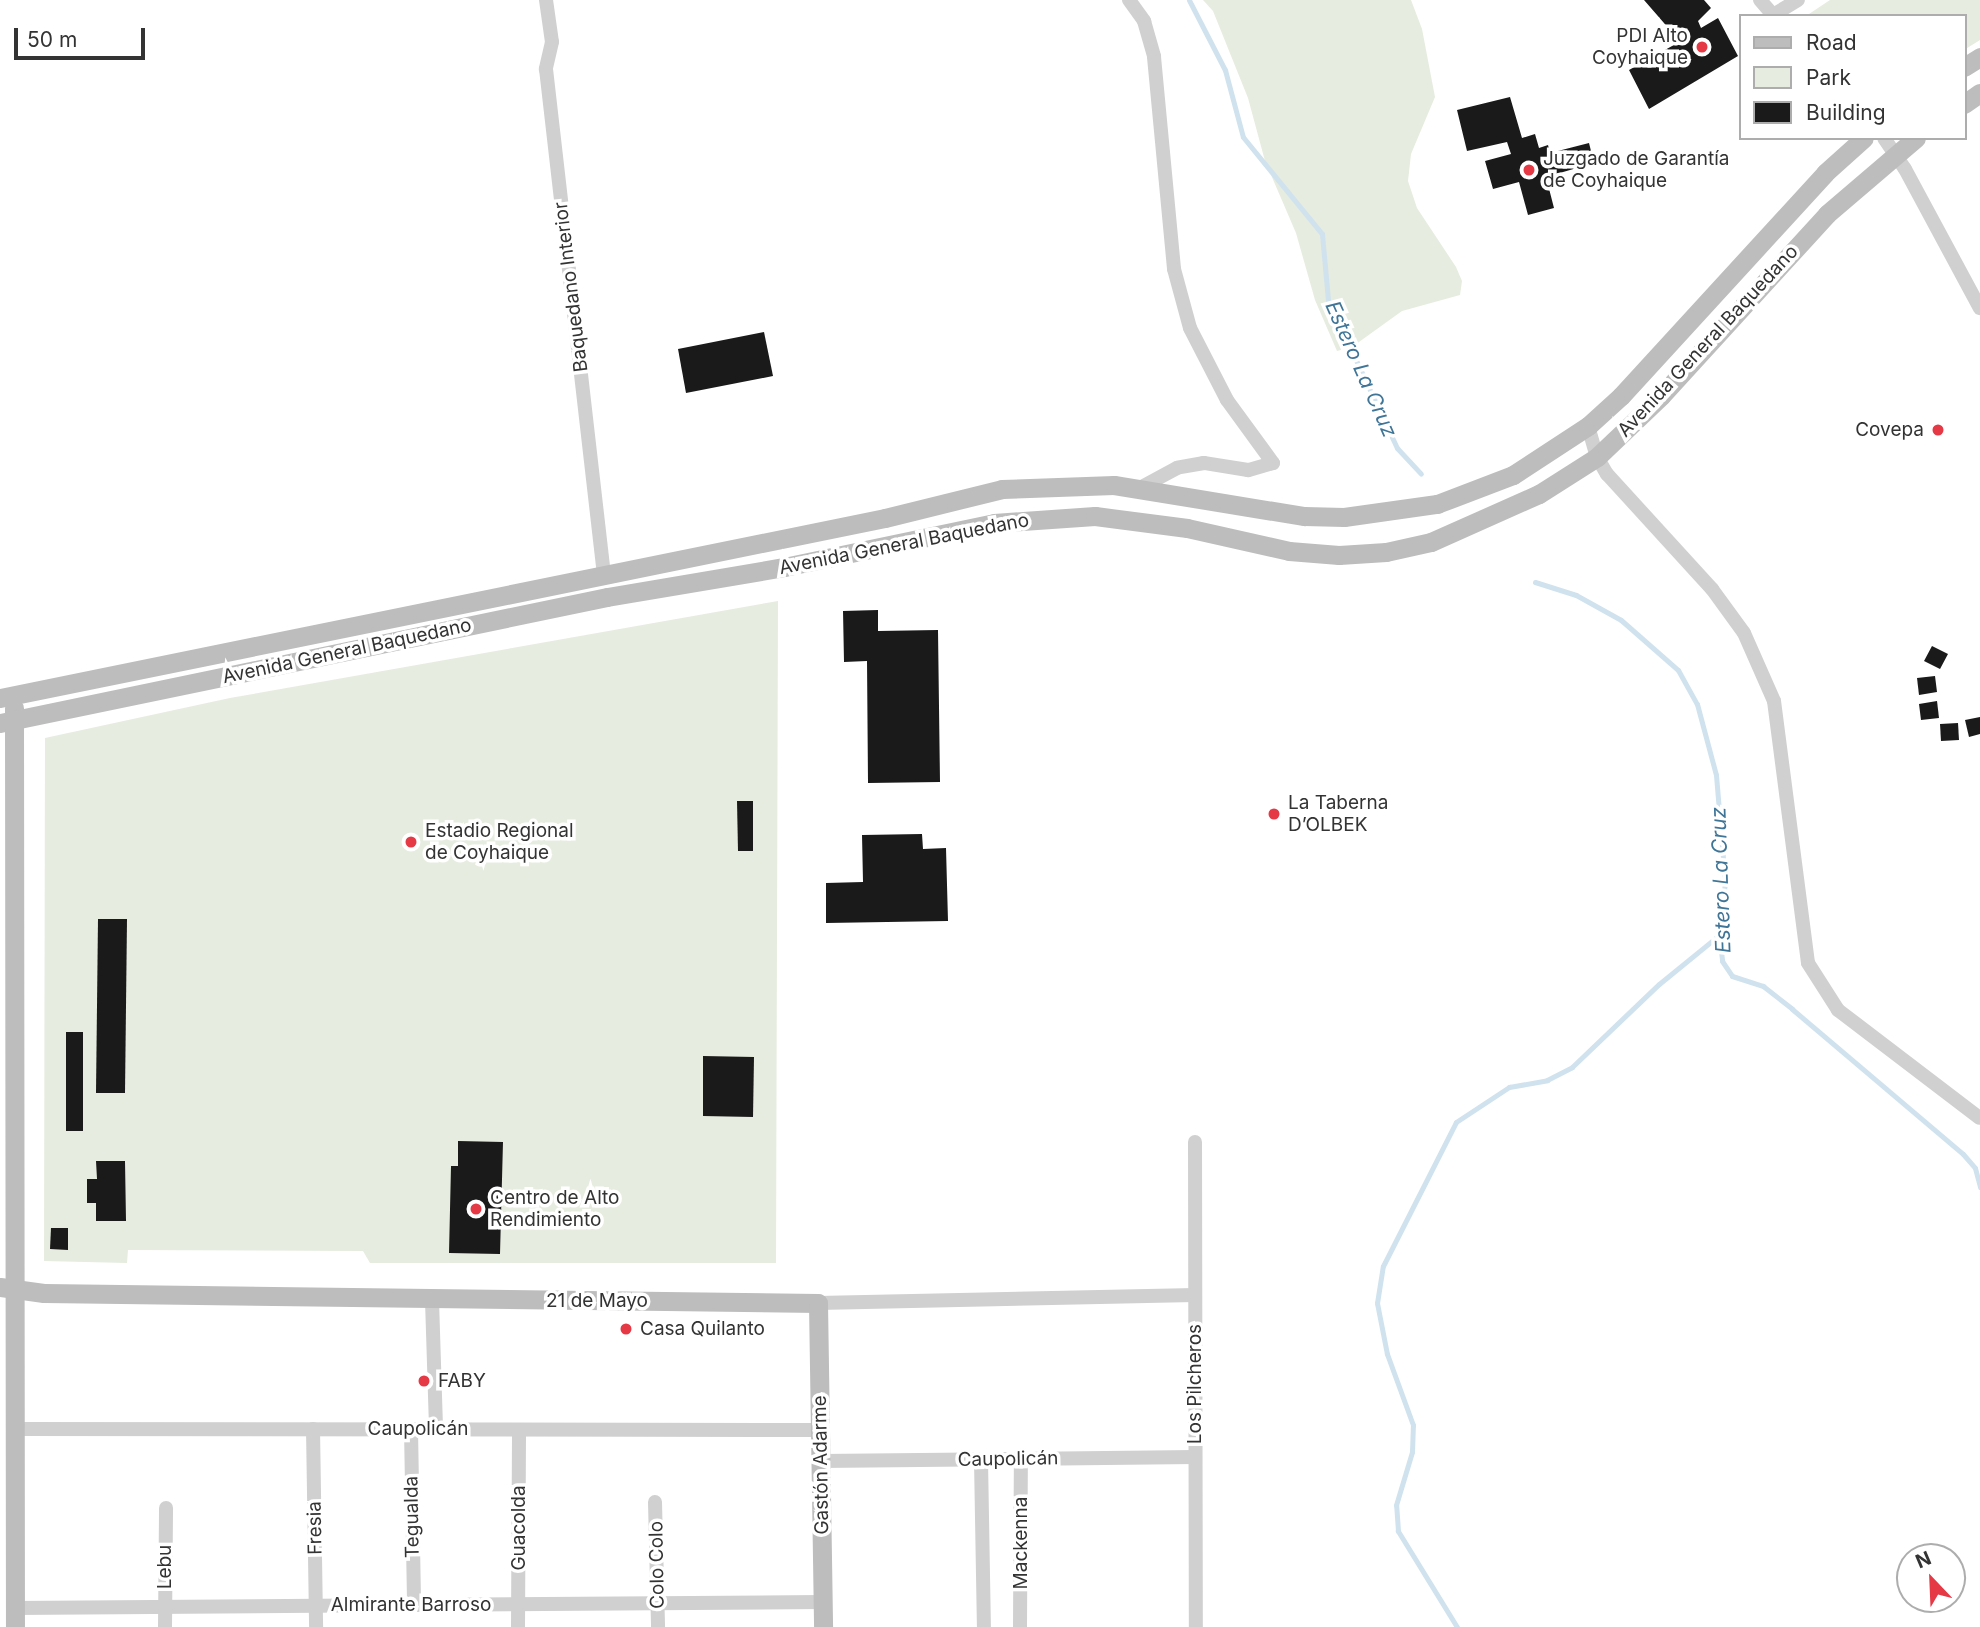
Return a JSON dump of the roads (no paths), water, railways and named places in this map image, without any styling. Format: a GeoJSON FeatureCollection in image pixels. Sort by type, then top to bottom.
{"type":"FeatureCollection","features":[{"type":"Feature","properties":{"kind":"main road","name":"Avenida General Baquedano"},"geometry":{"type":"LineString","coordinates":[[7,697],[885,518],[1002,489],[1083,483],[1138,489],[1304,516],[1396,511],[1478,491],[1557,450],[1621,396],[1825,173],[1862,140]]}},
{"type":"Feature","properties":{"kind":"main road","name":"Avenida General Baquedano"},"geometry":{"type":"LineString","coordinates":[[8,721],[994,523],[1094,516],[1187,528],[1289,551],[1385,552],[1431,542],[1493,516],[1597,457],[1661,396],[1827,214],[1914,140]]}},
{"type":"Feature","properties":{"kind":"main road"},"geometry":{"type":"LineString","coordinates":[[7,697],[8,1287],[15,1429],[10,1614]]}},
{"type":"Feature","properties":{"kind":"main road","name":"21 de Mayo"},"geometry":{"type":"LineString","coordinates":[[8,1287],[44,1293],[818,1303]]}},
{"type":"Feature","properties":{"kind":"main road","name":"Gastón Adarme"},"geometry":{"type":"LineString","coordinates":[[818,1303],[823,1627]]}},
{"type":"Feature","properties":{"kind":"street","name":"Baquedano Interior"},"geometry":{"type":"LineString","coordinates":[[545,0],[552,42],[546,69],[604,575]]}},
{"type":"Feature","properties":{"kind":"street"},"geometry":{"type":"LineString","coordinates":[[1129,0],[1144,21],[1154,57],[1174,269],[1190,328],[1227,400],[1273,463],[1248,470],[1204,463],[1177,468],[1138,489]]}},
{"type":"Feature","properties":{"kind":"street"},"geometry":{"type":"LineString","coordinates":[[1760,0],[1773,14]]}},
{"type":"Feature","properties":{"kind":"street"},"geometry":{"type":"LineString","coordinates":[[1776,14],[1798,0]]}},
{"type":"Feature","properties":{"kind":"street"},"geometry":{"type":"LineString","coordinates":[[1886,140],[1896,154],[1980,308]]}},
{"type":"Feature","properties":{"kind":"street"},"geometry":{"type":"LineString","coordinates":[[1588,426],[1597,457],[1744,633],[1774,701],[1808,963],[1838,1010],[1980,1118]]}},
{"type":"Feature","properties":{"kind":"street","name":"Los Pilcheros"},"geometry":{"type":"LineString","coordinates":[[1195,1142],[1196,1627]]}},
{"type":"Feature","properties":{"kind":"street","name":"21 de Mayo"},"geometry":{"type":"LineString","coordinates":[[818,1303],[1195,1296]]}},
{"type":"Feature","properties":{"kind":"street"},"geometry":{"type":"LineString","coordinates":[[432,1300],[436,1430]]}},
{"type":"Feature","properties":{"kind":"street","name":"Caupolicán"},"geometry":{"type":"LineString","coordinates":[[15,1429],[820,1430]]}},
{"type":"Feature","properties":{"kind":"street","name":"Fresia"},"geometry":{"type":"LineString","coordinates":[[313,1429],[316,1627]]}},
{"type":"Feature","properties":{"kind":"street","name":"Tegualda"},"geometry":{"type":"LineString","coordinates":[[411,1429],[414,1605]]}},
{"type":"Feature","properties":{"kind":"street","name":"Guacolda"},"geometry":{"type":"LineString","coordinates":[[518,1627],[519,1430]]}},
{"type":"Feature","properties":{"kind":"street","name":"Caupolicán"},"geometry":{"type":"LineString","coordinates":[[821,1461],[1195,1457]]}},
{"type":"Feature","properties":{"kind":"street","name":"Mackenna"},"geometry":{"type":"LineString","coordinates":[[1020,1627],[1021,1459]]}},
{"type":"Feature","properties":{"kind":"street","name":"Mackenna"},"geometry":{"type":"LineString","coordinates":[[981,1460],[984,1627]]}},
{"type":"Feature","properties":{"kind":"street","name":"Colo Colo"},"geometry":{"type":"LineString","coordinates":[[655,1502],[658,1627]]}},
{"type":"Feature","properties":{"kind":"street","name":"Lebu"},"geometry":{"type":"LineString","coordinates":[[165,1627],[166,1508]]}},
{"type":"Feature","properties":{"kind":"street","name":"Almirante Barroso"},"geometry":{"type":"LineString","coordinates":[[10,1614],[165,1607],[822,1602]]}},
{"type":"Feature","properties":{"kind":"waterway","name":"Estero La Cruz"},"geometry":{"type":"LineString","coordinates":[[1189,0],[1225,70],[1243,137],[1322,234],[1328,300],[1397,448],[1421,474]]}},
{"type":"Feature","properties":{"kind":"waterway","name":"Estero La Cruz"},"geometry":{"type":"LineString","coordinates":[[1535,582],[1576,595],[1621,620],[1678,670],[1697,704],[1716,775],[1725,882],[1719,935],[1722,961],[1732,976],[1763,986],[1963,1154],[1975,1168],[1980,1187]]}},
{"type":"Feature","properties":{"kind":"waterway"},"geometry":{"type":"LineString","coordinates":[[1457,1627],[1398,1531],[1396,1505],[1412,1452],[1413,1425],[1387,1354],[1377,1303],[1383,1266],[1456,1122],[1509,1087],[1547,1080],[1572,1067],[1659,984],[1719,935]]}},
{"type":"Feature","properties":{"kind":"place","name":"PDI Alto Coyhaique"},"geometry":{"type":"Point","coordinates":[1702,47]}},
{"type":"Feature","properties":{"kind":"place","name":"Juzgado de Garantía de Coyhaique"},"geometry":{"type":"Point","coordinates":[1529,170]}},
{"type":"Feature","properties":{"kind":"place","name":"Covepa"},"geometry":{"type":"Point","coordinates":[1938,430]}},
{"type":"Feature","properties":{"kind":"place","name":"La Taberna D’OLBEK"},"geometry":{"type":"Point","coordinates":[1274,814]}},
{"type":"Feature","properties":{"kind":"place","name":"Estadio Regional de Coyhaique"},"geometry":{"type":"Point","coordinates":[411,842]}},
{"type":"Feature","properties":{"kind":"place","name":"Centro de Alto Rendimiento"},"geometry":{"type":"Point","coordinates":[476,1209]}},
{"type":"Feature","properties":{"kind":"place","name":"Casa Quilanto"},"geometry":{"type":"Point","coordinates":[626,1329]}},
{"type":"Feature","properties":{"kind":"place","name":"FABY"},"geometry":{"type":"Point","coordinates":[424,1381]}}]}
